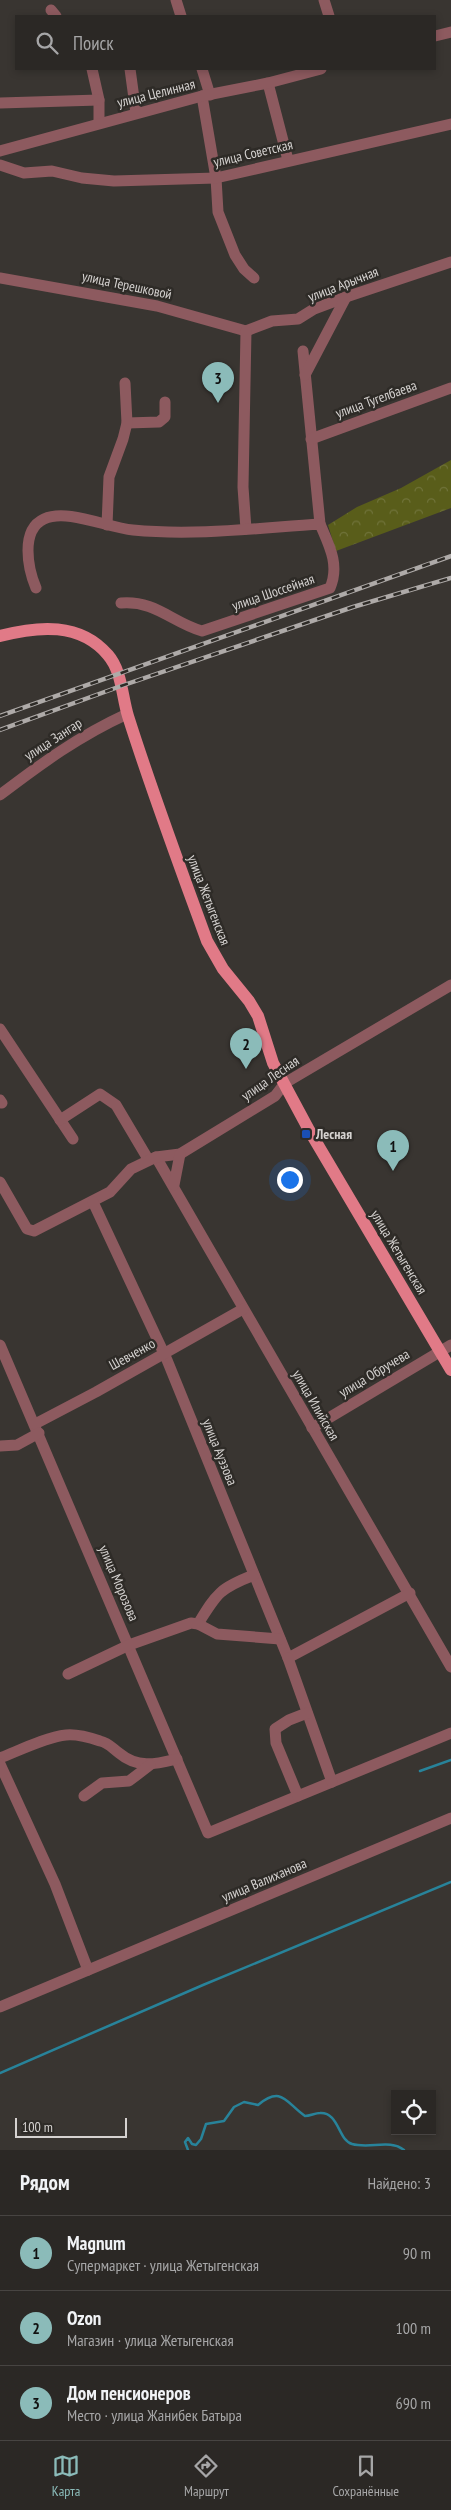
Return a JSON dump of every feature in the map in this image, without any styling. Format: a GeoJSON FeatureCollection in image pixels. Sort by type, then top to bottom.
{"type":"FeatureCollection","features":[{"type":"Feature","properties":{"kind":"main road","name":"улица Жетыгенская"},"geometry":{"type":"LineString","coordinates":[[0,636],[40,628],[64,629],[85,636],[110,656],[117,674],[127,714],[207,941],[223,970],[249,1001],[258,1016],[273,1063],[309,1130],[446,1348],[451,1370]]}},
{"type":"Feature","properties":{"kind":"street"},"geometry":{"type":"LineString","coordinates":[[176,0],[181,15]]}},
{"type":"Feature","properties":{"kind":"street"},"geometry":{"type":"LineString","coordinates":[[324,0],[329,15]]}},
{"type":"Feature","properties":{"kind":"street"},"geometry":{"type":"LineString","coordinates":[[436,36],[451,32]]}},
{"type":"Feature","properties":{"kind":"street"},"geometry":{"type":"LineString","coordinates":[[92,70],[99,100],[99,123]]}},
{"type":"Feature","properties":{"kind":"street"},"geometry":{"type":"LineString","coordinates":[[130,70],[136,113]]}},
{"type":"Feature","properties":{"kind":"street"},"geometry":{"type":"LineString","coordinates":[[202,70],[216,178],[218,212],[235,255],[244,269],[254,278]]}},
{"type":"Feature","properties":{"kind":"street","name":"улица Целинная"},"geometry":{"type":"LineString","coordinates":[[0,150],[136,113],[317,70]]}},
{"type":"Feature","properties":{"kind":"street"},"geometry":{"type":"LineString","coordinates":[[268,83],[288,160]]}},
{"type":"Feature","properties":{"kind":"street"},"geometry":{"type":"LineString","coordinates":[[0,103],[99,100]]}},
{"type":"Feature","properties":{"kind":"street","name":"улица Советская"},"geometry":{"type":"LineString","coordinates":[[0,164],[24,173],[52,171],[82,178],[114,181],[216,178],[451,124]]}},
{"type":"Feature","properties":{"kind":"street","name":"улица Арычная"},"geometry":{"type":"LineString","coordinates":[[246,331],[272,321],[298,319],[314,309],[346,297],[451,262]]}},
{"type":"Feature","properties":{"kind":"street","name":"улица Терешковой"},"geometry":{"type":"LineString","coordinates":[[0,278],[156,306],[246,331]]}},
{"type":"Feature","properties":{"kind":"street"},"geometry":{"type":"LineString","coordinates":[[305,375],[346,297]]}},
{"type":"Feature","properties":{"kind":"street"},"geometry":{"type":"LineString","coordinates":[[246,331],[243,487],[246,529]]}},
{"type":"Feature","properties":{"kind":"street"},"geometry":{"type":"LineString","coordinates":[[36,588],[29,556],[29,534],[35,525],[43,519],[54,516],[133,530],[168,532],[320,524],[303,351]]}},
{"type":"Feature","properties":{"kind":"street"},"geometry":{"type":"LineString","coordinates":[[107,525],[110,477],[124,439],[127,423],[125,383]]}},
{"type":"Feature","properties":{"kind":"street","name":"улица Тугелбаева"},"geometry":{"type":"LineString","coordinates":[[311,439],[451,388]]}},
{"type":"Feature","properties":{"kind":"street"},"geometry":{"type":"LineString","coordinates":[[127,423],[159,422],[165,417],[166,402]]}},
{"type":"Feature","properties":{"kind":"street","name":"улица Шоссейная"},"geometry":{"type":"LineString","coordinates":[[121,603],[156,609],[179,619],[192,628],[202,631],[330,588],[335,571],[334,560],[320,524]]}},
{"type":"Feature","properties":{"kind":"street","name":"улица Зангар"},"geometry":{"type":"LineString","coordinates":[[0,795],[51,756],[77,739],[127,714]]}},
{"type":"Feature","properties":{"kind":"street","name":"улица Лесная"},"geometry":{"type":"LineString","coordinates":[[93,1202],[110,1192],[129,1170],[152,1158],[180,1154],[275,1096],[285,1083],[451,985]]}},
{"type":"Feature","properties":{"kind":"street"},"geometry":{"type":"LineString","coordinates":[[0,1029],[73,1139]]}},
{"type":"Feature","properties":{"kind":"street","name":"улица Илийская"},"geometry":{"type":"LineString","coordinates":[[60,1120],[100,1094],[116,1105],[152,1158],[174,1185],[243,1309],[410,1593],[451,1667]]}},
{"type":"Feature","properties":{"kind":"street"},"geometry":{"type":"LineString","coordinates":[[174,1185],[180,1154]]}},
{"type":"Feature","properties":{"kind":"street"},"geometry":{"type":"LineString","coordinates":[[0,1182],[13,1202],[27,1230],[32,1232],[93,1202]]}},
{"type":"Feature","properties":{"kind":"street"},"geometry":{"type":"LineString","coordinates":[[0,1197],[13,1202]]}},
{"type":"Feature","properties":{"kind":"street","name":"улица Ауэзова"},"geometry":{"type":"LineString","coordinates":[[93,1202],[164,1354],[288,1658],[332,1782]]}},
{"type":"Feature","properties":{"kind":"street","name":"Шевченко"},"geometry":{"type":"LineString","coordinates":[[0,1446],[10,1447],[17,1445],[37,1428],[243,1309]]}},
{"type":"Feature","properties":{"kind":"street","name":"улица Морозова"},"geometry":{"type":"LineString","coordinates":[[0,1344],[208,1833],[298,1796]]}},
{"type":"Feature","properties":{"kind":"street","name":"улица Обручева"},"geometry":{"type":"LineString","coordinates":[[312,1428],[446,1348]]}},
{"type":"Feature","properties":{"kind":"street"},"geometry":{"type":"LineString","coordinates":[[198,1624],[218,1593],[224,1588],[254,1575]]}},
{"type":"Feature","properties":{"kind":"street"},"geometry":{"type":"LineString","coordinates":[[288,1658],[410,1593]]}},
{"type":"Feature","properties":{"kind":"street"},"geometry":{"type":"LineString","coordinates":[[68,1674],[129,1645],[191,1623],[198,1624],[217,1634],[280,1639]]}},
{"type":"Feature","properties":{"kind":"street"},"geometry":{"type":"LineString","coordinates":[[308,1713],[289,1720],[275,1729],[276,1742],[298,1796],[451,1732]]}},
{"type":"Feature","properties":{"kind":"street"},"geometry":{"type":"LineString","coordinates":[[0,1758],[23,1748],[66,1735],[99,1740],[111,1745],[128,1760],[150,1765]]}},
{"type":"Feature","properties":{"kind":"street"},"geometry":{"type":"LineString","coordinates":[[84,1796],[102,1782],[128,1781],[150,1765],[177,1759]]}},
{"type":"Feature","properties":{"kind":"street"},"geometry":{"type":"LineString","coordinates":[[0,1764],[61,1898],[88,1970]]}},
{"type":"Feature","properties":{"kind":"street","name":"улица Валиханова"},"geometry":{"type":"LineString","coordinates":[[0,2007],[451,1818]]}},
{"type":"Feature","properties":{"kind":"green space"},"geometry":{"type":"Polygon","coordinates":[[[451,460],[451,508],[336,551],[328,525],[357,507],[401,488],[451,460]]]}},
{"type":"Feature","properties":{"kind":"waterway"},"geometry":{"type":"LineString","coordinates":[[420,1771],[451,1760]]}},
{"type":"Feature","properties":{"kind":"waterway"},"geometry":{"type":"LineString","coordinates":[[0,2073],[203,1985],[451,1882]]}},
{"type":"Feature","properties":{"kind":"waterway"},"geometry":{"type":"LineString","coordinates":[[188,2150],[185,2142],[188,2138],[192,2144],[196,2145],[201,2139],[206,2124],[224,2121],[234,2107],[244,2102],[258,2105],[273,2096],[283,2098],[305,2116],[320,2113],[331,2117],[347,2141],[352,2144],[366,2146],[392,2145],[404,2150]]}},
{"type":"Feature","properties":{"kind":"railway"},"geometry":{"type":"LineString","coordinates":[[0,716],[451,556]]}},
{"type":"Feature","properties":{"kind":"railway"},"geometry":{"type":"LineString","coordinates":[[0,730],[121,686],[353,607],[451,578]]}},
{"type":"Feature","properties":{"kind":"place","name":"Дом пенсионеров"},"geometry":{"type":"Point","coordinates":[218,403]}},
{"type":"Feature","properties":{"kind":"place","name":"Ozon"},"geometry":{"type":"Point","coordinates":[246,1069]}},
{"type":"Feature","properties":{"kind":"place","name":"Лесная"},"geometry":{"type":"Point","coordinates":[306,1134]}},
{"type":"Feature","properties":{"kind":"place","name":"Magnum"},"geometry":{"type":"Point","coordinates":[393,1171]}}]}
